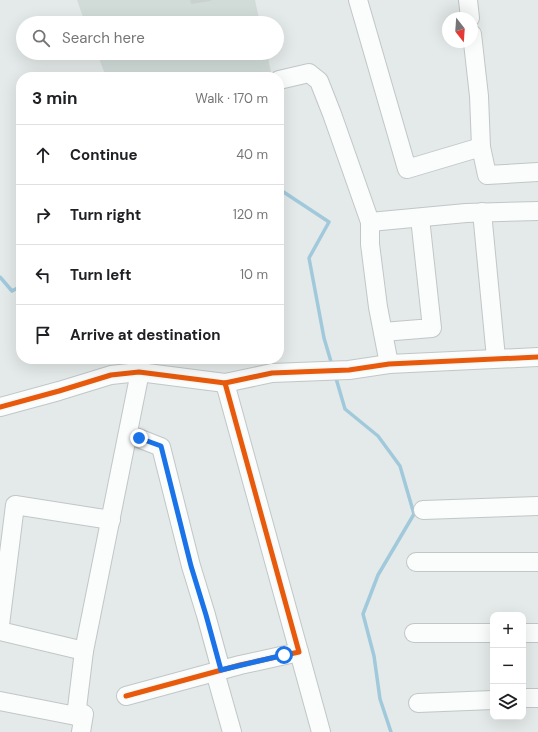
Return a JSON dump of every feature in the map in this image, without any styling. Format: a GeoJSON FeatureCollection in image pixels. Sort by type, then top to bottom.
{"type":"FeatureCollection","features":[{"type":"Feature","properties":{"kind":"street"},"geometry":{"type":"LineString","coordinates":[[358,0],[407,169],[482,147]]}},
{"type":"Feature","properties":{"kind":"street"},"geometry":{"type":"LineString","coordinates":[[468,0],[469,12]]}},
{"type":"Feature","properties":{"kind":"street"},"geometry":{"type":"LineString","coordinates":[[474,48],[479,96],[482,147],[487,175],[538,172]]}},
{"type":"Feature","properties":{"kind":"street"},"geometry":{"type":"LineString","coordinates":[[284,79],[309,73],[319,81],[332,114],[370,222],[370,244],[389,364]]}},
{"type":"Feature","properties":{"kind":"street"},"geometry":{"type":"LineString","coordinates":[[370,222],[466,213],[538,210]]}},
{"type":"Feature","properties":{"kind":"street"},"geometry":{"type":"LineString","coordinates":[[482,212],[496,358]]}},
{"type":"Feature","properties":{"kind":"street"},"geometry":{"type":"LineString","coordinates":[[383,332],[432,328],[420,218]]}},
{"type":"Feature","properties":{"kind":"street"},"geometry":{"type":"LineString","coordinates":[[0,406],[59,391],[140,366],[225,383],[272,373],[349,370],[389,364],[538,357]]}},
{"type":"Feature","properties":{"kind":"street"},"geometry":{"type":"LineString","coordinates":[[0,701],[79,724],[84,651],[128,434],[140,366]]}},
{"type":"Feature","properties":{"kind":"street"},"geometry":{"type":"LineString","coordinates":[[225,383],[321,732]]}},
{"type":"Feature","properties":{"kind":"street"},"geometry":{"type":"LineString","coordinates":[[128,434],[161,446],[191,566],[206,615],[232,732]]}},
{"type":"Feature","properties":{"kind":"street"},"geometry":{"type":"LineString","coordinates":[[0,625],[15,505],[111,520]]}},
{"type":"Feature","properties":{"kind":"street"},"geometry":{"type":"LineString","coordinates":[[423,510],[538,506]]}},
{"type":"Feature","properties":{"kind":"street"},"geometry":{"type":"LineString","coordinates":[[416,562],[538,562]]}},
{"type":"Feature","properties":{"kind":"street"},"geometry":{"type":"LineString","coordinates":[[0,631],[84,651]]}},
{"type":"Feature","properties":{"kind":"street"},"geometry":{"type":"LineString","coordinates":[[414,633],[490,633]]}},
{"type":"Feature","properties":{"kind":"street"},"geometry":{"type":"LineString","coordinates":[[526,633],[538,633]]}},
{"type":"Feature","properties":{"kind":"street"},"geometry":{"type":"LineString","coordinates":[[126,696],[218,671],[299,652]]}},
{"type":"Feature","properties":{"kind":"street"},"geometry":{"type":"LineString","coordinates":[[526,698],[538,698]]}},
{"type":"Feature","properties":{"kind":"street"},"geometry":{"type":"LineString","coordinates":[[418,703],[490,700]]}},
{"type":"Feature","properties":{"kind":"shaded area"},"geometry":{"type":"Polygon","coordinates":[[[77,0],[255,0],[258,16],[83,16],[77,0]]]}},
{"type":"Feature","properties":{"kind":"shaded area"},"geometry":{"type":"Polygon","coordinates":[[[100,60],[268,60],[271,72],[104,72],[100,60]]]}},
{"type":"Feature","properties":{"kind":"building"},"geometry":{"type":"Polygon","coordinates":[[[190,0],[211,0],[211,1],[191,4],[190,0]]]}},
{"type":"Feature","properties":{"kind":"waterway"},"geometry":{"type":"LineString","coordinates":[[284,192],[329,222],[309,258],[324,338],[332,365]]}},
{"type":"Feature","properties":{"kind":"waterway"},"geometry":{"type":"LineString","coordinates":[[0,277],[12,291],[16,289]]}},
{"type":"Feature","properties":{"kind":"waterway"},"geometry":{"type":"LineString","coordinates":[[335,375],[345,409],[378,436],[400,466],[414,514],[378,575],[363,614],[374,656],[380,699],[391,732]]}},
{"type":"Feature","properties":{"kind":"cycle path"},"geometry":{"type":"LineString","coordinates":[[0,407],[111,375],[139,372],[225,383],[272,373],[349,370],[389,364],[538,357]]}},
{"type":"Feature","properties":{"kind":"cycle path"},"geometry":{"type":"LineString","coordinates":[[126,696],[240,665],[299,652],[225,383]]}},
{"type":"Feature","properties":{"kind":"route"},"geometry":{"type":"LineString","coordinates":[[139,438],[161,446],[191,566],[221,670],[284,655]]}}]}
